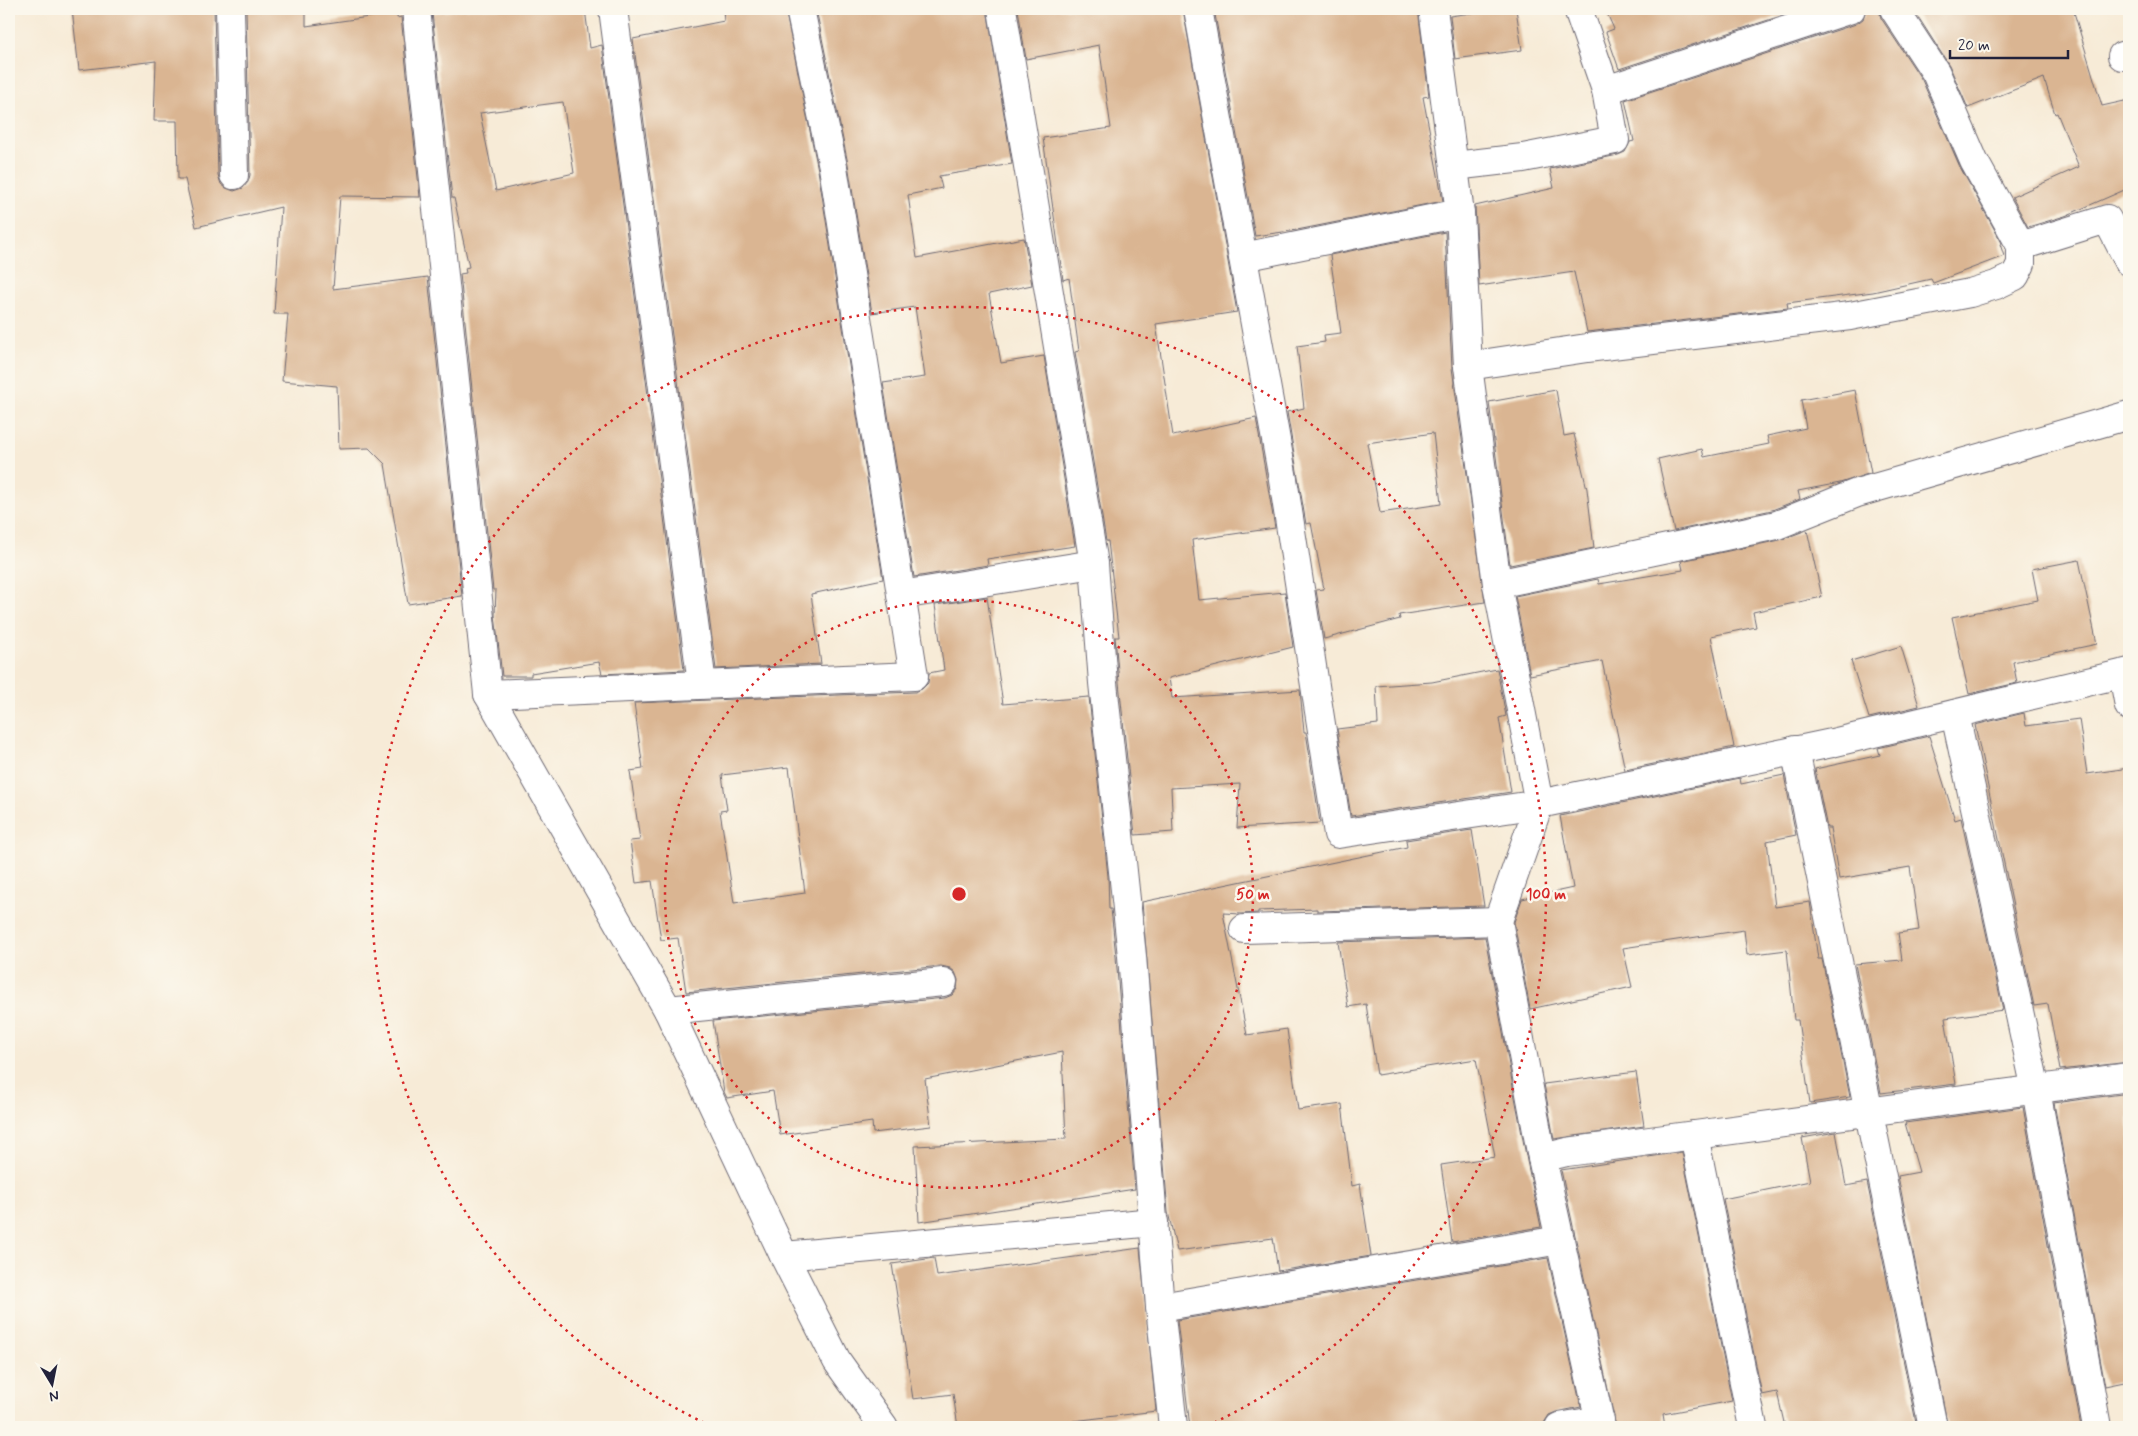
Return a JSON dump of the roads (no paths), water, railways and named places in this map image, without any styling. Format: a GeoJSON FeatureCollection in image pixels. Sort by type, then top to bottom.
{"type":"FeatureCollection","features":[{"type":"Feature","properties":{"kind":"street"},"geometry":{"type":"LineString","coordinates":[[230,9],[234,175]]}},
{"type":"Feature","properties":{"kind":"street"},"geometry":{"type":"LineString","coordinates":[[416,9],[488,694],[668,1010],[784,1256],[837,1361],[884,1427]]}},
{"type":"Feature","properties":{"kind":"street"},"geometry":{"type":"LineString","coordinates":[[613,9],[702,684]]}},
{"type":"Feature","properties":{"kind":"street"},"geometry":{"type":"LineString","coordinates":[[488,694],[914,676],[833,167],[800,9]]}},
{"type":"Feature","properties":{"kind":"street"},"geometry":{"type":"LineString","coordinates":[[1002,9],[1094,564],[1103,683],[1132,956],[1160,1307],[1173,1427]]}},
{"type":"Feature","properties":{"kind":"street"},"geometry":{"type":"LineString","coordinates":[[1198,9],[1283,479],[1338,834],[1538,804],[1795,750],[2126,673],[2129,706]]}},
{"type":"Feature","properties":{"kind":"street"},"geometry":{"type":"LineString","coordinates":[[1433,9],[1460,212],[1468,366],[1497,584],[1538,804],[1498,922],[1542,1158],[1600,1424],[1559,1427]]}},
{"type":"Feature","properties":{"kind":"street"},"geometry":{"type":"LineString","coordinates":[[1454,166],[1522,158],[1615,140],[1606,90],[1578,9]]}},
{"type":"Feature","properties":{"kind":"street"},"geometry":{"type":"LineString","coordinates":[[1606,90],[1851,9]]}},
{"type":"Feature","properties":{"kind":"street"},"geometry":{"type":"LineString","coordinates":[[1468,366],[1587,348],[1850,316],[1970,293],[1996,285],[2015,276],[2021,264],[2021,246],[1974,161],[1936,72],[1894,9]]}},
{"type":"Feature","properties":{"kind":"street"},"geometry":{"type":"LineString","coordinates":[[1243,257],[1460,212]]}},
{"type":"Feature","properties":{"kind":"street"},"geometry":{"type":"LineString","coordinates":[[2021,246],[2106,219],[2129,262]]}},
{"type":"Feature","properties":{"kind":"street"},"geometry":{"type":"LineString","coordinates":[[1497,584],[1777,525],[1857,493],[2129,415]]}},
{"type":"Feature","properties":{"kind":"street"},"geometry":{"type":"LineString","coordinates":[[900,596],[1094,564]]}},
{"type":"Feature","properties":{"kind":"street"},"geometry":{"type":"LineString","coordinates":[[1955,714],[2036,1090],[2098,1427]]}},
{"type":"Feature","properties":{"kind":"street"},"geometry":{"type":"LineString","coordinates":[[1795,750],[1932,1427]]}},
{"type":"Feature","properties":{"kind":"street"},"geometry":{"type":"LineString","coordinates":[[1244,929],[1498,922]]}},
{"type":"Feature","properties":{"kind":"street"},"geometry":{"type":"LineString","coordinates":[[668,1010],[943,982]]}},
{"type":"Feature","properties":{"kind":"street"},"geometry":{"type":"LineString","coordinates":[[1542,1158],[1567,1152],[2129,1077]]}},
{"type":"Feature","properties":{"kind":"street"},"geometry":{"type":"LineString","coordinates":[[1694,1135],[1753,1427]]}},
{"type":"Feature","properties":{"kind":"street"},"geometry":{"type":"LineString","coordinates":[[784,1256],[1154,1222]]}},
{"type":"Feature","properties":{"kind":"street"},"geometry":{"type":"LineString","coordinates":[[1160,1307],[1560,1240]]}}]}
